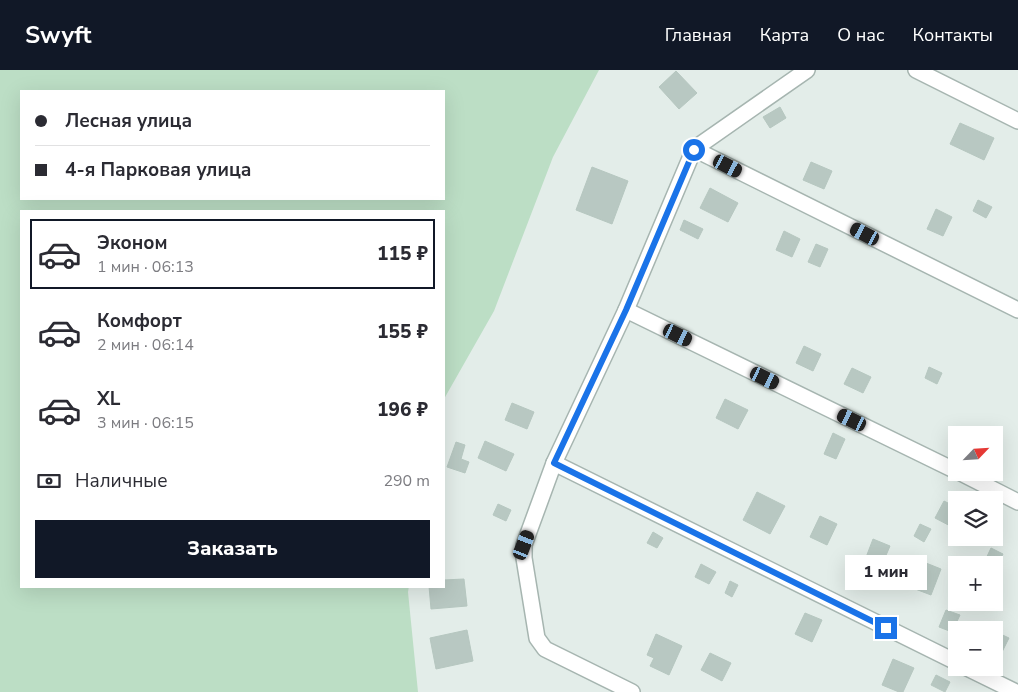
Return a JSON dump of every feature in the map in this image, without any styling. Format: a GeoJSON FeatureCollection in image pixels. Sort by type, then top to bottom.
{"type":"FeatureCollection","features":[{"type":"Feature","properties":{"kind":"street"},"geometry":{"type":"LineString","coordinates":[[632,692],[545,648],[537,638],[524,558],[524,545],[554,463],[626,310],[694,150],[807,70]]}},
{"type":"Feature","properties":{"kind":"street"},"geometry":{"type":"LineString","coordinates":[[916,70],[1018,121]]}},
{"type":"Feature","properties":{"kind":"street"},"geometry":{"type":"LineString","coordinates":[[694,150],[1018,310]]}},
{"type":"Feature","properties":{"kind":"street"},"geometry":{"type":"LineString","coordinates":[[626,310],[948,468]]}},
{"type":"Feature","properties":{"kind":"street"},"geometry":{"type":"LineString","coordinates":[[554,463],[948,658]]}},
{"type":"Feature","properties":{"kind":"street"},"geometry":{"type":"LineString","coordinates":[[975,481],[1018,502]]}},
{"type":"Feature","properties":{"kind":"street"},"geometry":{"type":"LineString","coordinates":[[983,676],[1016,692]]}},
{"type":"Feature","properties":{"kind":"green space"},"geometry":{"type":"Polygon","coordinates":[[[0,70],[599,70],[553,157],[494,311],[445,397],[445,210],[20,210],[20,588],[409,588],[418,692],[0,692],[0,70]]]}},
{"type":"Feature","properties":{"kind":"building"},"geometry":{"type":"Polygon","coordinates":[[[676,71],[697,93],[679,109],[659,87],[676,71]]]}},
{"type":"Feature","properties":{"kind":"building"},"geometry":{"type":"Polygon","coordinates":[[[780,107],[786,118],[770,128],[763,117],[780,107]]]}},
{"type":"Feature","properties":{"kind":"building"},"geometry":{"type":"Polygon","coordinates":[[[960,123],[994,138],[984,160],[950,144],[960,123]]]}},
{"type":"Feature","properties":{"kind":"building"},"geometry":{"type":"Polygon","coordinates":[[[811,162],[832,171],[824,189],[803,180],[811,162]]]}},
{"type":"Feature","properties":{"kind":"building"},"geometry":{"type":"Polygon","coordinates":[[[592,167],[628,181],[612,224],[576,210],[592,167]]]}},
{"type":"Feature","properties":{"kind":"building"},"geometry":{"type":"Polygon","coordinates":[[[710,188],[738,203],[728,222],[700,208],[710,188]]]}},
{"type":"Feature","properties":{"kind":"building"},"geometry":{"type":"Polygon","coordinates":[[[978,200],[992,207],[986,218],[973,211],[978,200]]]}},
{"type":"Feature","properties":{"kind":"building"},"geometry":{"type":"Polygon","coordinates":[[[936,209],[952,217],[943,236],[927,229],[936,209]]]}},
{"type":"Feature","properties":{"kind":"building"},"geometry":{"type":"Polygon","coordinates":[[[684,220],[703,229],[698,239],[680,230],[684,220]]]}},
{"type":"Feature","properties":{"kind":"building"},"geometry":{"type":"Polygon","coordinates":[[[784,231],[800,239],[792,257],[776,250],[784,231]]]}},
{"type":"Feature","properties":{"kind":"building"},"geometry":{"type":"Polygon","coordinates":[[[816,244],[828,249],[820,267],[808,262],[816,244]]]}},
{"type":"Feature","properties":{"kind":"building"},"geometry":{"type":"Polygon","coordinates":[[[804,346],[821,354],[813,371],[796,363],[804,346]]]}},
{"type":"Feature","properties":{"kind":"building"},"geometry":{"type":"Polygon","coordinates":[[[929,367],[942,373],[937,384],[925,378],[929,367]]]}},
{"type":"Feature","properties":{"kind":"building"},"geometry":{"type":"Polygon","coordinates":[[[852,368],[871,377],[863,393],[844,384],[852,368]]]}},
{"type":"Feature","properties":{"kind":"building"},"geometry":{"type":"Polygon","coordinates":[[[725,399],[748,410],[738,429],[716,418],[725,399]]]}},
{"type":"Feature","properties":{"kind":"building"},"geometry":{"type":"Polygon","coordinates":[[[512,403],[534,412],[527,429],[505,420],[512,403]]]}},
{"type":"Feature","properties":{"kind":"building"},"geometry":{"type":"Polygon","coordinates":[[[833,433],[845,439],[836,459],[824,454],[833,433]]]}},
{"type":"Feature","properties":{"kind":"building"},"geometry":{"type":"Polygon","coordinates":[[[485,441],[514,454],[506,471],[478,458],[485,441]]]}},
{"type":"Feature","properties":{"kind":"building"},"geometry":{"type":"Polygon","coordinates":[[[456,442],[465,445],[461,459],[469,462],[465,473],[447,467],[456,442]]]}},
{"type":"Feature","properties":{"kind":"building"},"geometry":{"type":"Polygon","coordinates":[[[757,492],[785,506],[770,534],[743,520],[757,492]]]}},
{"type":"Feature","properties":{"kind":"building"},"geometry":{"type":"Polygon","coordinates":[[[944,501],[948,503],[948,525],[935,518],[944,501]]]}},
{"type":"Feature","properties":{"kind":"building"},"geometry":{"type":"Polygon","coordinates":[[[498,504],[511,510],[506,521],[493,515],[498,504]]]}},
{"type":"Feature","properties":{"kind":"building"},"geometry":{"type":"Polygon","coordinates":[[[820,516],[837,524],[827,545],[810,537],[820,516]]]}},
{"type":"Feature","properties":{"kind":"building"},"geometry":{"type":"Polygon","coordinates":[[[920,524],[931,529],[924,542],[914,536],[920,524]]]}},
{"type":"Feature","properties":{"kind":"building"},"geometry":{"type":"Polygon","coordinates":[[[653,532],[663,538],[657,548],[647,543],[653,532]]]}},
{"type":"Feature","properties":{"kind":"building"},"geometry":{"type":"Polygon","coordinates":[[[873,539],[890,546],[881,567],[865,560],[873,539]]]}},
{"type":"Feature","properties":{"kind":"building"},"geometry":{"type":"Polygon","coordinates":[[[991,548],[1003,554],[1002,556],[987,556],[991,548]]]}},
{"type":"Feature","properties":{"kind":"building"},"geometry":{"type":"Polygon","coordinates":[[[921,561],[941,569],[931,595],[910,587],[921,561]]]}},
{"type":"Feature","properties":{"kind":"building"},"geometry":{"type":"Polygon","coordinates":[[[701,564],[716,572],[709,584],[695,577],[701,564]]]}},
{"type":"Feature","properties":{"kind":"building"},"geometry":{"type":"Polygon","coordinates":[[[464,579],[467,606],[431,609],[429,588],[445,588],[445,580],[464,579]]]}},
{"type":"Feature","properties":{"kind":"building"},"geometry":{"type":"Polygon","coordinates":[[[730,581],[738,585],[732,597],[725,593],[730,581]]]}},
{"type":"Feature","properties":{"kind":"building"},"geometry":{"type":"Polygon","coordinates":[[[946,610],[960,615],[957,621],[948,621],[948,630],[939,627],[946,610]]]}},
{"type":"Feature","properties":{"kind":"building"},"geometry":{"type":"Polygon","coordinates":[[[805,613],[822,620],[812,642],[795,634],[805,613]]]}},
{"type":"Feature","properties":{"kind":"building"},"geometry":{"type":"Polygon","coordinates":[[[467,630],[473,661],[436,669],[430,638],[467,630]]]}},
{"type":"Feature","properties":{"kind":"building"},"geometry":{"type":"Polygon","coordinates":[[[656,634],[682,646],[669,675],[650,666],[654,658],[647,655],[656,634]]]}},
{"type":"Feature","properties":{"kind":"building"},"geometry":{"type":"Polygon","coordinates":[[[1003,635],[1009,638],[1003,650],[1003,635]]]}},
{"type":"Feature","properties":{"kind":"building"},"geometry":{"type":"Polygon","coordinates":[[[710,653],[731,663],[722,681],[701,670],[710,653]]]}},
{"type":"Feature","properties":{"kind":"building"},"geometry":{"type":"Polygon","coordinates":[[[893,659],[914,668],[903,692],[882,685],[893,659]]]}},
{"type":"Feature","properties":{"kind":"building"},"geometry":{"type":"Polygon","coordinates":[[[936,675],[950,682],[945,692],[931,685],[936,675]]]}},
{"type":"Feature","properties":{"kind":"route"},"geometry":{"type":"LineString","coordinates":[[694,150],[626,310],[554,463],[886,628]]}}]}
